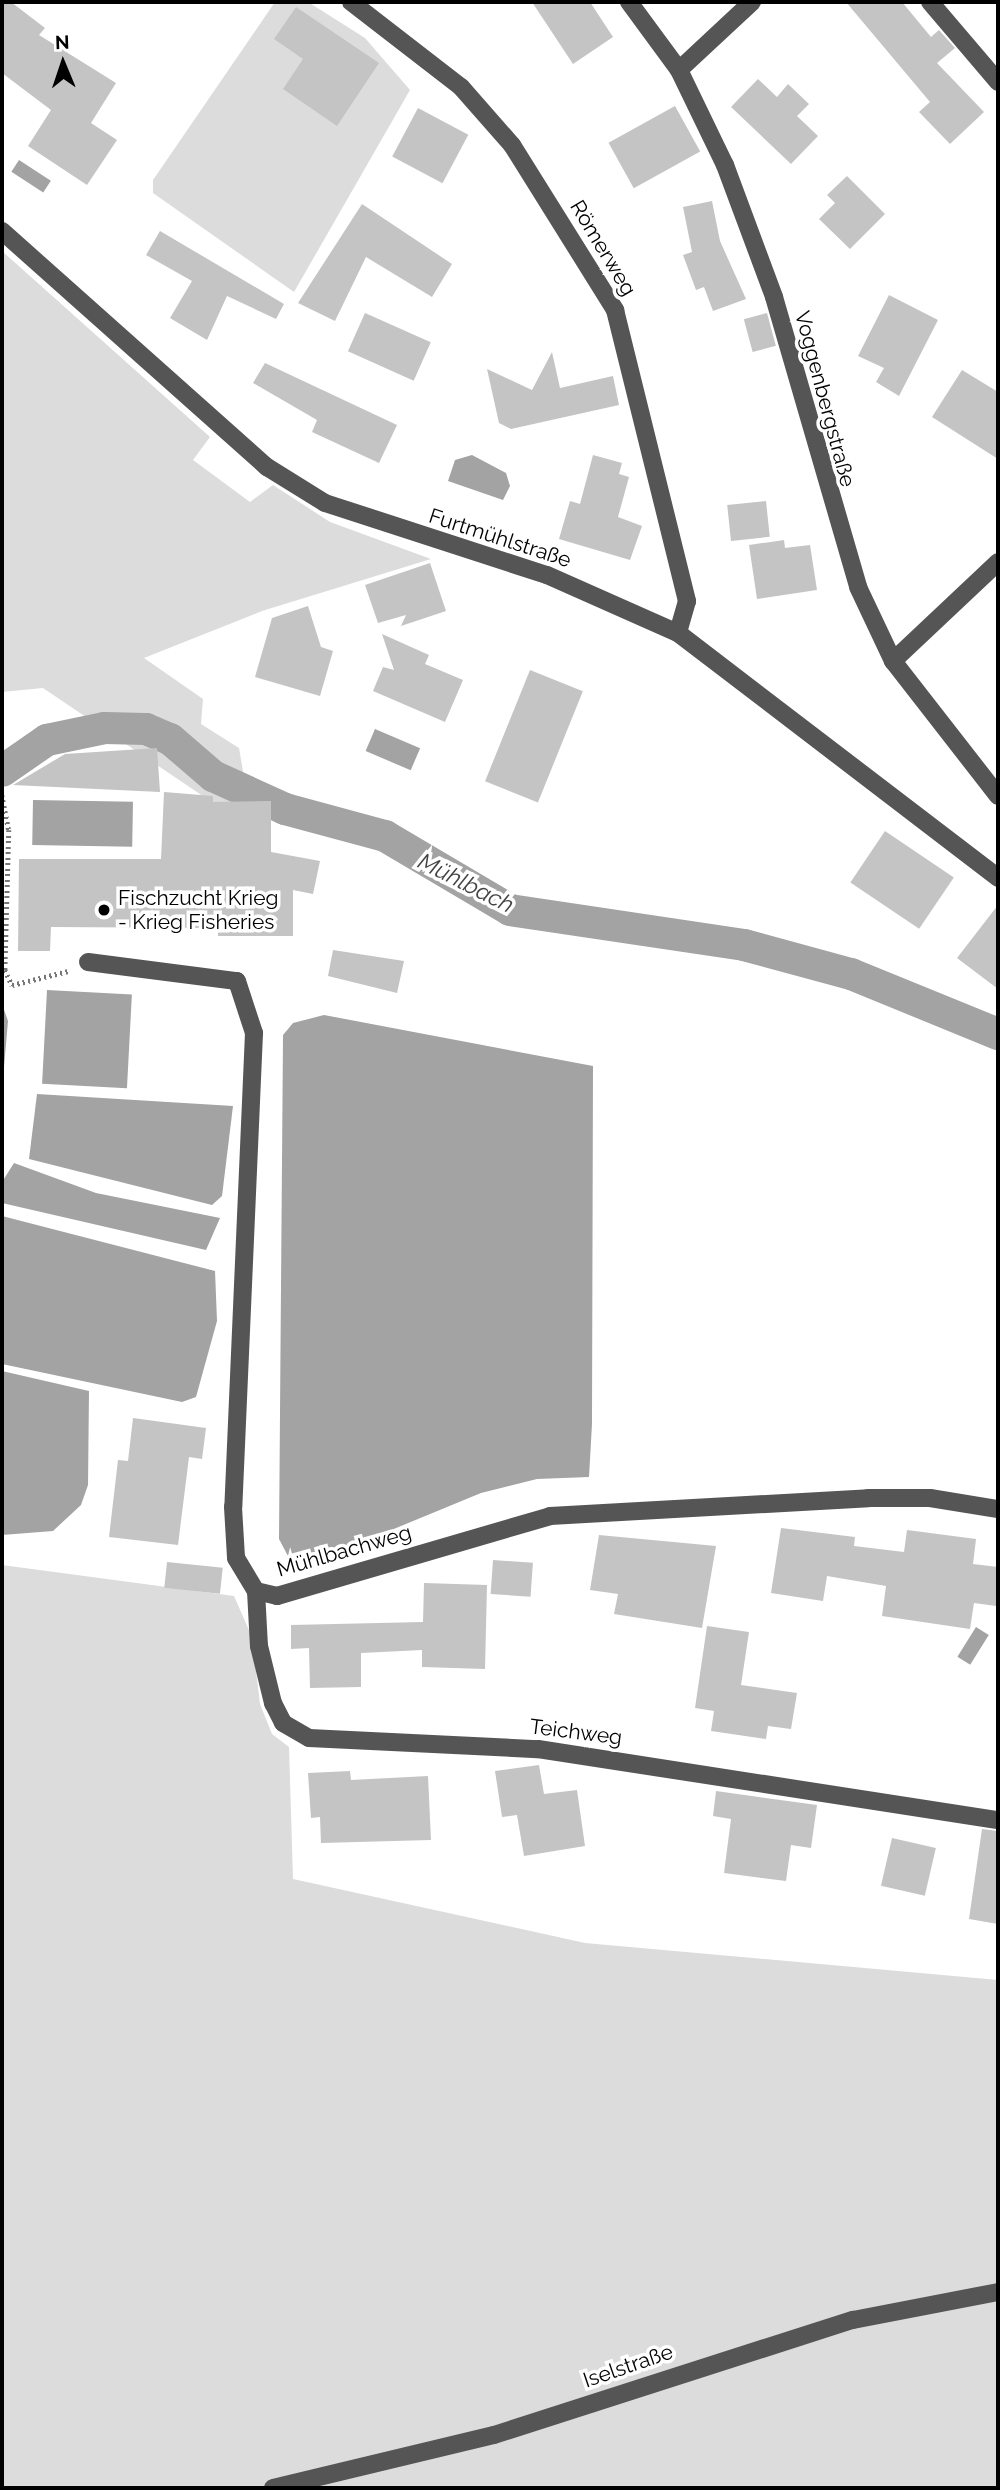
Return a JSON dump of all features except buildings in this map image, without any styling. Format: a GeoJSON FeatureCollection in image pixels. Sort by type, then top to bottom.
{"type":"FeatureCollection","features":[{"type":"Feature","properties":{"kind":"street","name":"Römerweg"},"geometry":{"type":"LineString","coordinates":[[351,2],[461,87],[512,145],[615,310],[687,601],[678,634]]}},
{"type":"Feature","properties":{"kind":"street","name":"Voggenbergstraße"},"geometry":{"type":"LineString","coordinates":[[629,2],[678,70],[725,165],[774,297],[832,510],[858,587],[893,661],[998,796]]}},
{"type":"Feature","properties":{"kind":"street"},"geometry":{"type":"LineString","coordinates":[[678,70],[751,2]]}},
{"type":"Feature","properties":{"kind":"street"},"geometry":{"type":"LineString","coordinates":[[930,2],[998,82]]}},
{"type":"Feature","properties":{"kind":"street","name":"Furtmühlstraße"},"geometry":{"type":"LineString","coordinates":[[2,231],[214,425],[325,503],[547,575],[678,634],[998,878]]}},
{"type":"Feature","properties":{"kind":"street"},"geometry":{"type":"LineString","coordinates":[[893,661],[996,570]]}},
{"type":"Feature","properties":{"kind":"street","name":"Mühlbachweg"},"geometry":{"type":"LineString","coordinates":[[88,962],[237,981],[254,1033],[233,1507],[236,1558],[256,1591],[277,1596],[550,1516],[868,1498],[930,1498],[998,1509]]}},
{"type":"Feature","properties":{"kind":"street","name":"Teichweg"},"geometry":{"type":"LineString","coordinates":[[256,1591],[259,1646],[273,1703],[283,1723],[309,1738],[538,1749],[998,1820]]}},
{"type":"Feature","properties":{"kind":"street","name":"Iselstraße"},"geometry":{"type":"LineString","coordinates":[[272,2488],[494,2435],[829,2327],[998,2291]]}},
{"type":"Feature","properties":{"kind":"path"},"geometry":{"type":"LineString","coordinates":[[2,795],[9,830],[5,970],[12,985],[48,981],[88,962]]}},
{"type":"Feature","properties":{"kind":"shaded area"},"geometry":{"type":"Polygon","coordinates":[[[275,2],[308,2],[365,38],[410,90],[294,292],[153,193],[153,180],[275,2]]]}},
{"type":"Feature","properties":{"kind":"shaded area"},"geometry":{"type":"Polygon","coordinates":[[[19,160],[51,181],[43,192],[11,172],[19,160]]]}},
{"type":"Feature","properties":{"kind":"shaded area"},"geometry":{"type":"Polygon","coordinates":[[[2,251],[210,437],[193,460],[250,502],[273,485],[330,522],[431,559],[262,611],[144,658],[203,699],[201,724],[239,748],[244,777],[225,811],[43,688],[2,692],[2,251]]]}},
{"type":"Feature","properties":{"kind":"shaded area"},"geometry":{"type":"Polygon","coordinates":[[[472,455],[506,473],[510,486],[503,500],[448,481],[455,460],[472,455]]]}},
{"type":"Feature","properties":{"kind":"shaded area"},"geometry":{"type":"Polygon","coordinates":[[[375,729],[420,748],[411,770],[366,751],[375,729]]]}},
{"type":"Feature","properties":{"kind":"shaded area"},"geometry":{"type":"Polygon","coordinates":[[[33,800],[133,802],[132,847],[32,845],[33,800]]]}},
{"type":"Feature","properties":{"kind":"shaded area"},"geometry":{"type":"Polygon","coordinates":[[[47,990],[132,994],[127,1088],[42,1084],[47,990]]]}},
{"type":"Feature","properties":{"kind":"shaded area"},"geometry":{"type":"Polygon","coordinates":[[[2,1004],[8,1021],[2,1090],[2,1004]]]}},
{"type":"Feature","properties":{"kind":"shaded area"},"geometry":{"type":"Polygon","coordinates":[[[324,1015],[593,1066],[592,1424],[589,1477],[537,1479],[481,1493],[338,1552],[289,1558],[279,1539],[283,1035],[293,1023],[324,1015]]]}},
{"type":"Feature","properties":{"kind":"shaded area"},"geometry":{"type":"Polygon","coordinates":[[[37,1094],[233,1106],[222,1196],[212,1205],[29,1159],[37,1094]]]}},
{"type":"Feature","properties":{"kind":"shaded area"},"geometry":{"type":"Polygon","coordinates":[[[14,1163],[96,1193],[220,1218],[206,1250],[2,1203],[2,1182],[14,1163]]]}},
{"type":"Feature","properties":{"kind":"shaded area"},"geometry":{"type":"Polygon","coordinates":[[[2,1216],[215,1271],[217,1321],[196,1397],[182,1402],[2,1364],[2,1216]]]}},
{"type":"Feature","properties":{"kind":"shaded area"},"geometry":{"type":"Polygon","coordinates":[[[2,1371],[89,1391],[88,1485],[81,1505],[53,1531],[2,1535],[2,1371]]]}},
{"type":"Feature","properties":{"kind":"shaded area"},"geometry":{"type":"Polygon","coordinates":[[[2,1565],[234,1596],[252,1637],[260,1704],[272,1734],[289,1747],[293,1879],[585,1943],[998,1980],[998,2488],[2,2488],[2,1565]]]}},
{"type":"Feature","properties":{"kind":"shaded area"},"geometry":{"type":"Polygon","coordinates":[[[976,1627],[989,1635],[970,1665],[957,1657],[976,1627]]]}},
{"type":"Feature","properties":{"kind":"waterway","name":"Mühlbach"},"geometry":{"type":"LineString","coordinates":[[2,771],[47,740],[105,728],[146,729],[170,739],[213,776],[285,809],[385,836],[510,910],[744,945],[851,974],[998,1034]]}},
{"type":"Feature","properties":{"kind":"place","name":"Fischzucht Krieg - Krieg Fisheries"},"geometry":{"type":"Point","coordinates":[104,910]}}]}
